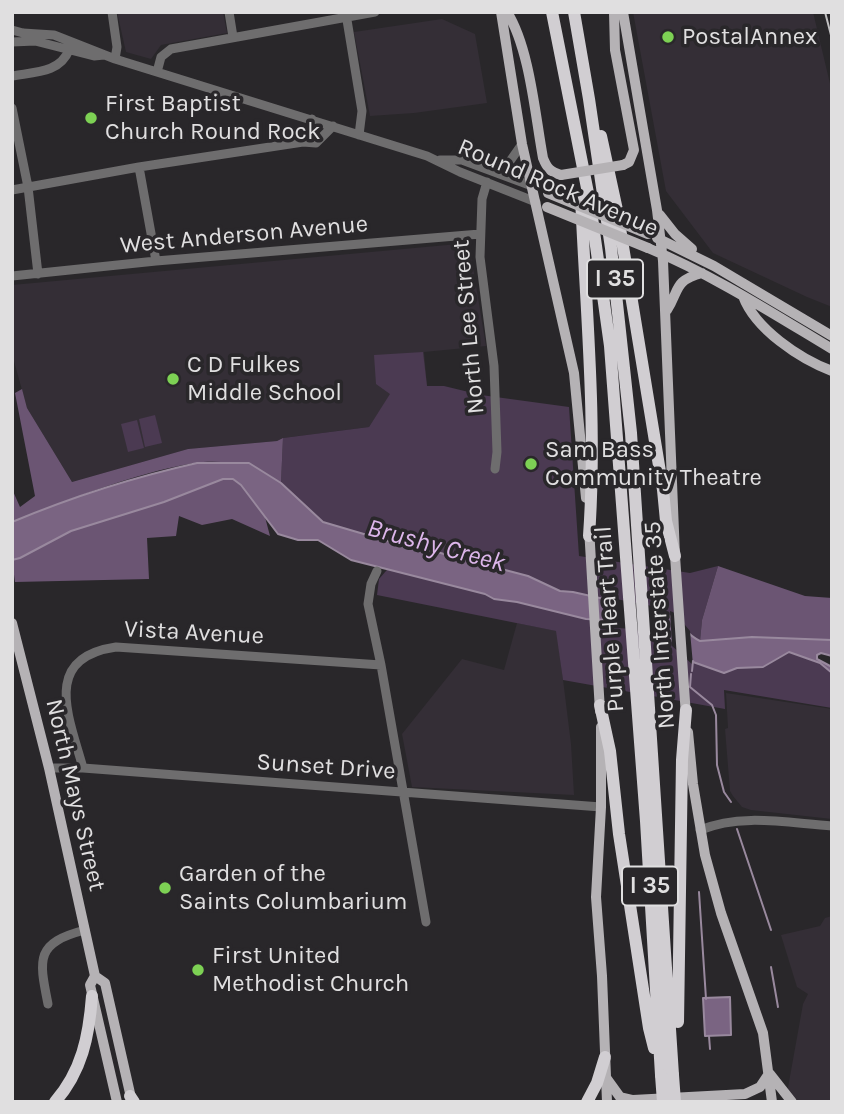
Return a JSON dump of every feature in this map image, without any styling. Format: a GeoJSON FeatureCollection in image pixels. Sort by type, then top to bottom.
{"type":"FeatureCollection","features":[{"type":"Feature","properties":{"kind":"highway","name":"Purple Heart Trail"},"geometry":{"type":"LineString","coordinates":[[552,12],[590,203],[610,345],[633,547]]}},
{"type":"Feature","properties":{"kind":"highway","name":"Purple Heart Trail"},"geometry":{"type":"LineString","coordinates":[[573,12],[589,99],[623,350],[667,1075],[663,1102]]}},
{"type":"Feature","properties":{"kind":"highway"},"geometry":{"type":"LineString","coordinates":[[589,99],[603,142],[617,210],[666,521],[676,556]]}},
{"type":"Feature","properties":{"kind":"highway"},"geometry":{"type":"LineString","coordinates":[[583,177],[580,190],[593,407],[593,479],[589,539]]}},
{"type":"Feature","properties":{"kind":"highway"},"geometry":{"type":"LineString","coordinates":[[600,700],[610,751],[619,834],[649,1028],[667,1075]]}},
{"type":"Feature","properties":{"kind":"highway"},"geometry":{"type":"LineString","coordinates":[[667,1075],[678,1029],[677,977],[685,706]]}},
{"type":"Feature","properties":{"kind":"highway"},"geometry":{"type":"LineString","coordinates":[[55,1102],[73,1076],[83,1054],[89,1031],[92,996]]}},
{"type":"Feature","properties":{"kind":"highway"},"geometry":{"type":"LineString","coordinates":[[587,1102],[597,1083],[605,1057]]}},
{"type":"Feature","properties":{"kind":"highway","name":"Purple Heart Trail"},"geometry":{"type":"LineString","coordinates":[[667,1075],[675,1102]]}},
{"type":"Feature","properties":{"kind":"main road"},"geometry":{"type":"LineString","coordinates":[[501,12],[522,144],[574,373],[600,700],[601,807],[596,897],[603,976],[607,1102]]}},
{"type":"Feature","properties":{"kind":"main road"},"geometry":{"type":"LineString","coordinates":[[507,12],[513,21],[525,59],[543,158],[552,173],[561,175],[623,165],[629,162],[634,150],[615,50],[614,12]]}},
{"type":"Feature","properties":{"kind":"main road","name":"North Interstate 35"},"geometry":{"type":"LineString","coordinates":[[622,12],[661,240],[685,706],[700,830],[721,913],[764,1033],[772,1102]]}},
{"type":"Feature","properties":{"kind":"main road","name":"Round Rock Avenue"},"geometry":{"type":"LineString","coordinates":[[532,186],[648,234],[713,266]]}},
{"type":"Feature","properties":{"kind":"main road","name":"Round Rock Avenue"},"geometry":{"type":"LineString","coordinates":[[536,202],[662,254],[816,333]]}},
{"type":"Feature","properties":{"kind":"main road"},"geometry":{"type":"LineString","coordinates":[[657,211],[680,240],[713,266],[816,333],[832,349]]}},
{"type":"Feature","properties":{"kind":"main road"},"geometry":{"type":"LineString","coordinates":[[665,313],[678,285],[690,277],[702,274]]}},
{"type":"Feature","properties":{"kind":"main road"},"geometry":{"type":"LineString","coordinates":[[743,296],[746,306],[788,349],[809,362],[832,371]]}},
{"type":"Feature","properties":{"kind":"main road"},"geometry":{"type":"LineString","coordinates":[[816,333],[832,336]]}},
{"type":"Feature","properties":{"kind":"main road","name":"North Mays Street"},"geometry":{"type":"LineString","coordinates":[[12,623],[49,768],[96,976],[105,983],[132,1100]]}},
{"type":"Feature","properties":{"kind":"main road","name":"North Mays Street"},"geometry":{"type":"LineString","coordinates":[[96,976],[90,985],[117,1102]]}},
{"type":"Feature","properties":{"kind":"main road"},"geometry":{"type":"LineString","coordinates":[[606,1078],[620,1097],[633,1100],[745,1094],[760,1087],[769,1072],[792,1102]]}},
{"type":"Feature","properties":{"kind":"street"},"geometry":{"type":"LineString","coordinates":[[112,12],[117,47],[114,59]]}},
{"type":"Feature","properties":{"kind":"street"},"geometry":{"type":"LineString","coordinates":[[229,12],[233,37]]}},
{"type":"Feature","properties":{"kind":"street"},"geometry":{"type":"LineString","coordinates":[[157,72],[165,51],[346,15],[375,12]]}},
{"type":"Feature","properties":{"kind":"street"},"geometry":{"type":"LineString","coordinates":[[346,15],[362,111],[359,135]]}},
{"type":"Feature","properties":{"kind":"street","name":"Round Rock Avenue"},"geometry":{"type":"LineString","coordinates":[[12,30],[54,35],[114,59],[438,160],[460,172],[536,202]]}},
{"type":"Feature","properties":{"kind":"street"},"geometry":{"type":"LineString","coordinates":[[12,51],[17,41]]}},
{"type":"Feature","properties":{"kind":"street","name":"Round Rock Avenue"},"geometry":{"type":"LineString","coordinates":[[17,41],[42,42],[94,56],[104,55]]}},
{"type":"Feature","properties":{"kind":"street"},"geometry":{"type":"LineString","coordinates":[[12,76],[54,68],[63,62],[69,50]]}},
{"type":"Feature","properties":{"kind":"street"},"geometry":{"type":"LineString","coordinates":[[12,108],[28,187],[38,274]]}},
{"type":"Feature","properties":{"kind":"street"},"geometry":{"type":"LineString","coordinates":[[303,142],[308,135],[312,119]]}},
{"type":"Feature","properties":{"kind":"street"},"geometry":{"type":"LineString","coordinates":[[12,190],[139,167],[321,141],[333,126]]}},
{"type":"Feature","properties":{"kind":"street"},"geometry":{"type":"LineString","coordinates":[[492,170],[508,164],[522,144]]}},
{"type":"Feature","properties":{"kind":"street","name":"Round Rock Avenue"},"geometry":{"type":"LineString","coordinates":[[438,160],[462,160],[532,186]]}},
{"type":"Feature","properties":{"kind":"street"},"geometry":{"type":"LineString","coordinates":[[139,167],[156,261]]}},
{"type":"Feature","properties":{"kind":"street","name":"North Lee Street"},"geometry":{"type":"LineString","coordinates":[[486,182],[480,234],[481,278],[494,366],[497,452],[495,469]]}},
{"type":"Feature","properties":{"kind":"street","name":"West Anderson Avenue"},"geometry":{"type":"LineString","coordinates":[[12,276],[480,234]]}},
{"type":"Feature","properties":{"kind":"street"},"geometry":{"type":"LineString","coordinates":[[377,571],[371,584],[368,604],[426,922]]}},
{"type":"Feature","properties":{"kind":"street","name":"Vista Avenue"},"geometry":{"type":"LineString","coordinates":[[82,768],[66,706],[65,686],[68,676],[78,662],[94,651],[116,647],[381,665]]}},
{"type":"Feature","properties":{"kind":"street","name":"Sunset Drive"},"geometry":{"type":"LineString","coordinates":[[49,768],[82,768],[601,807]]}},
{"type":"Feature","properties":{"kind":"street"},"geometry":{"type":"LineString","coordinates":[[700,830],[722,822],[744,819],[832,826]]}},
{"type":"Feature","properties":{"kind":"street"},"geometry":{"type":"LineString","coordinates":[[48,1004],[42,976],[45,953],[54,941],[85,930]]}},
{"type":"Feature","properties":{"kind":"shaded area"},"geometry":{"type":"Polygon","coordinates":[[[117,12],[223,12],[227,33],[161,45],[151,59],[126,52],[117,12]]]}},
{"type":"Feature","properties":{"kind":"shaded area"},"geometry":{"type":"Polygon","coordinates":[[[633,12],[813,12],[832,92],[832,307],[713,253],[666,191],[633,12]]]}},
{"type":"Feature","properties":{"kind":"shaded area"},"geometry":{"type":"Polygon","coordinates":[[[442,19],[475,34],[487,103],[370,116],[354,32],[442,19]]]}},
{"type":"Feature","properties":{"kind":"shaded area","name":"C D Fulkes Middle School"},"geometry":{"type":"Polygon","coordinates":[[[469,243],[486,346],[424,352],[427,386],[391,394],[369,427],[277,441],[188,449],[72,482],[27,408],[12,354],[12,285],[469,243]]]}},
{"type":"Feature","properties":{"kind":"shaded area"},"geometry":{"type":"Polygon","coordinates":[[[423,352],[427,386],[444,386],[481,395],[569,407],[579,556],[690,573],[718,566],[702,620],[700,641],[692,638],[724,673],[737,668],[763,667],[789,652],[820,663],[832,673],[832,708],[724,690],[725,709],[563,680],[556,631],[377,595],[379,579],[407,547],[323,522],[281,483],[283,438],[369,427],[390,394],[376,384],[374,355],[423,352]]]}},
{"type":"Feature","properties":{"kind":"shaded area"},"geometry":{"type":"Polygon","coordinates":[[[22,389],[27,408],[72,482],[188,449],[277,441],[283,438],[281,483],[265,517],[270,536],[232,519],[202,525],[179,516],[176,536],[147,538],[149,579],[15,582],[12,560],[71,531],[164,502],[223,479],[234,479],[249,463],[201,462],[171,468],[102,488],[12,522],[12,489],[20,507],[35,496],[15,393],[22,389]]]}},
{"type":"Feature","properties":{"kind":"shaded area"},"geometry":{"type":"Polygon","coordinates":[[[155,415],[162,443],[145,447],[139,419],[155,415]]]}},
{"type":"Feature","properties":{"kind":"shaded area"},"geometry":{"type":"Polygon","coordinates":[[[137,420],[144,448],[128,452],[121,424],[137,420]]]}},
{"type":"Feature","properties":{"kind":"shaded area"},"geometry":{"type":"Polygon","coordinates":[[[197,463],[249,463],[281,483],[323,522],[408,547],[410,545],[528,576],[560,591],[662,612],[700,641],[752,637],[832,640],[832,656],[821,653],[817,655],[817,659],[832,667],[832,673],[820,663],[789,652],[763,667],[737,668],[724,673],[693,662],[667,636],[621,626],[608,620],[586,619],[494,599],[485,594],[351,560],[318,540],[298,540],[278,534],[241,485],[233,479],[223,479],[164,502],[71,531],[12,560],[12,522],[103,488],[197,463]]]}},
{"type":"Feature","properties":{"kind":"shaded area"},"geometry":{"type":"Polygon","coordinates":[[[718,566],[805,596],[832,598],[832,640],[752,637],[700,641],[702,620],[718,566]]]}},
{"type":"Feature","properties":{"kind":"shaded area"},"geometry":{"type":"Polygon","coordinates":[[[517,623],[557,631],[571,744],[574,795],[412,787],[402,734],[462,659],[504,670],[517,623]]]}},
{"type":"Feature","properties":{"kind":"shaded area"},"geometry":{"type":"Polygon","coordinates":[[[726,693],[832,709],[832,819],[742,807],[730,791],[725,729],[728,728],[726,693]]]}},
{"type":"Feature","properties":{"kind":"shaded area"},"geometry":{"type":"Polygon","coordinates":[[[832,916],[832,1102],[800,1102],[787,1093],[803,1004],[808,994],[797,987],[781,935],[820,926],[825,918],[832,916]]]}},
{"type":"Feature","properties":{"kind":"shaded area"},"geometry":{"type":"Polygon","coordinates":[[[730,997],[731,1035],[705,1036],[703,998],[730,997]]]}},
{"type":"Feature","properties":{"kind":"pier"},"geometry":{"type":"Polygon","coordinates":[[[616,599],[657,607],[659,638],[632,629],[618,628],[616,599]]]}},
{"type":"Feature","properties":{"kind":"pier"},"geometry":{"type":"Polygon","coordinates":[[[670,611],[675,613],[690,631],[693,665],[672,646],[670,611]]]}},
{"type":"Feature","properties":{"kind":"waterway"},"geometry":{"type":"LineString","coordinates":[[692,671],[693,661]]}},
{"type":"Feature","properties":{"kind":"waterway"},"geometry":{"type":"LineString","coordinates":[[691,674],[690,687],[712,705],[716,715],[717,765],[724,792],[731,802]]}},
{"type":"Feature","properties":{"kind":"waterway"},"geometry":{"type":"LineString","coordinates":[[737,829],[771,930]]}},
{"type":"Feature","properties":{"kind":"waterway"},"geometry":{"type":"LineString","coordinates":[[699,892],[706,999]]}},
{"type":"Feature","properties":{"kind":"waterway"},"geometry":{"type":"LineString","coordinates":[[771,967],[778,1007]]}},
{"type":"Feature","properties":{"kind":"waterway"},"geometry":{"type":"LineString","coordinates":[[709,1036],[710,1049]]}},
{"type":"Feature","properties":{"kind":"railway"},"geometry":{"type":"LineString","coordinates":[[825,12],[832,39]]}},
{"type":"Feature","properties":{"kind":"place","name":"PostalAnnex"},"geometry":{"type":"Point","coordinates":[668,37]}},
{"type":"Feature","properties":{"kind":"place","name":"First Baptist Church Round Rock"},"geometry":{"type":"Point","coordinates":[91,118]}},
{"type":"Feature","properties":{"kind":"place","name":"C D Fulkes Middle School"},"geometry":{"type":"Point","coordinates":[173,379]}},
{"type":"Feature","properties":{"kind":"place","name":"Sam Bass Community Theatre"},"geometry":{"type":"Point","coordinates":[531,464]}},
{"type":"Feature","properties":{"kind":"place","name":"Garden of the Saints Columbarium"},"geometry":{"type":"Point","coordinates":[165,888]}},
{"type":"Feature","properties":{"kind":"place","name":"First United Methodist Church"},"geometry":{"type":"Point","coordinates":[198,970]}},
{"type":"Feature","properties":{"kind":"water label","name":"Brushy Creek"},"geometry":{"type":"Point","coordinates":[436,546]}}]}
